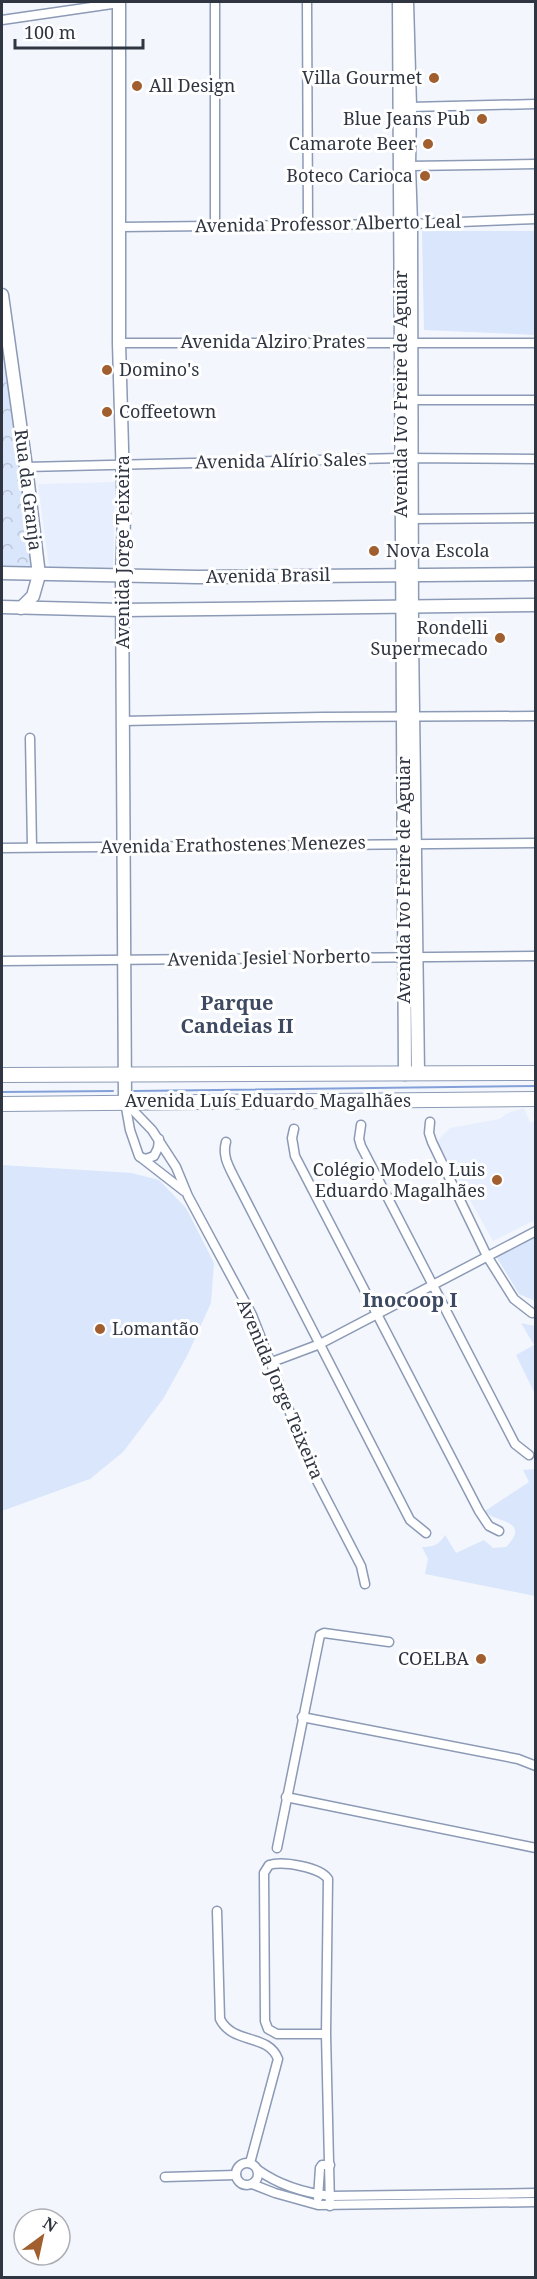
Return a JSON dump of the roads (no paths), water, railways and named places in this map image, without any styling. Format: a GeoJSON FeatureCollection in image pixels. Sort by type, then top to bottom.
{"type":"FeatureCollection","features":[{"type":"Feature","properties":{"kind":"main road","name":"Avenida Luís Eduardo Magalhães"},"geometry":{"type":"LineString","coordinates":[[2,1075],[536,1072]]}},
{"type":"Feature","properties":{"kind":"main road","name":"Avenida Luís Eduardo Magalhães"},"geometry":{"type":"LineString","coordinates":[[2,1104],[125,1105],[536,1099]]}},
{"type":"Feature","properties":{"kind":"street"},"geometry":{"type":"LineString","coordinates":[[2,20],[119,2]]}},
{"type":"Feature","properties":{"kind":"street","name":"Avenida Jorge Teixeira"},"geometry":{"type":"LineString","coordinates":[[119,2],[119,343],[123,464],[125,960],[123,1074],[125,1105],[139,1156],[188,1196]]}},
{"type":"Feature","properties":{"kind":"street"},"geometry":{"type":"LineString","coordinates":[[215,2],[215,225]]}},
{"type":"Feature","properties":{"kind":"street"},"geometry":{"type":"LineString","coordinates":[[307,2],[308,226]]}},
{"type":"Feature","properties":{"kind":"street","name":"Avenida Ivo Freire de Aguiar"},"geometry":{"type":"LineString","coordinates":[[399,2],[405,224],[409,717],[409,843],[403,957],[411,1074]]}},
{"type":"Feature","properties":{"kind":"street","name":"Avenida Ivo Freire de Aguiar"},"geometry":{"type":"LineString","coordinates":[[405,224],[410,107],[407,2]]}},
{"type":"Feature","properties":{"kind":"street"},"geometry":{"type":"LineString","coordinates":[[410,107],[536,104]]}},
{"type":"Feature","properties":{"kind":"street"},"geometry":{"type":"LineString","coordinates":[[408,166],[536,164]]}},
{"type":"Feature","properties":{"kind":"street","name":"Avenida Professor Alberto Leal"},"geometry":{"type":"LineString","coordinates":[[120,227],[308,226],[536,219]]}},
{"type":"Feature","properties":{"kind":"street","name":"Rua da Granja"},"geometry":{"type":"LineString","coordinates":[[2,295],[39,575],[36,590],[21,608]]}},
{"type":"Feature","properties":{"kind":"street","name":"Avenida Ivo Freire de Aguiar"},"geometry":{"type":"LineString","coordinates":[[406,342],[413,400],[407,459],[412,519],[408,574]]}},
{"type":"Feature","properties":{"kind":"street","name":"Avenida Alziro Prates"},"geometry":{"type":"LineString","coordinates":[[119,343],[536,343]]}},
{"type":"Feature","properties":{"kind":"street"},"geometry":{"type":"LineString","coordinates":[[413,400],[536,400]]}},
{"type":"Feature","properties":{"kind":"street","name":"Avenida Alírio Sales"},"geometry":{"type":"LineString","coordinates":[[26,467],[407,459],[536,459]]}},
{"type":"Feature","properties":{"kind":"street"},"geometry":{"type":"LineString","coordinates":[[412,519],[536,518]]}},
{"type":"Feature","properties":{"kind":"street","name":"Avenida Brasil"},"geometry":{"type":"LineString","coordinates":[[2,573],[198,577],[536,574]]}},
{"type":"Feature","properties":{"kind":"street","name":"Avenida Brasil"},"geometry":{"type":"LineString","coordinates":[[2,608],[123,610],[536,605]]}},
{"type":"Feature","properties":{"kind":"street"},"geometry":{"type":"LineString","coordinates":[[123,721],[536,716]]}},
{"type":"Feature","properties":{"kind":"street"},"geometry":{"type":"LineString","coordinates":[[30,738],[32,847]]}},
{"type":"Feature","properties":{"kind":"street","name":"Avenida Ivo Freire de Aguiar"},"geometry":{"type":"LineString","coordinates":[[409,843],[417,957],[411,1074]]}},
{"type":"Feature","properties":{"kind":"street","name":"Avenida Erathostenes Menezes"},"geometry":{"type":"LineString","coordinates":[[2,848],[536,843]]}},
{"type":"Feature","properties":{"kind":"street","name":"Avenida Jesiel Norberto"},"geometry":{"type":"LineString","coordinates":[[2,961],[536,956]]}},
{"type":"Feature","properties":{"kind":"street","name":"Avenida Jorge Teixeira"},"geometry":{"type":"LineString","coordinates":[[125,1105],[137,1112],[159,1139],[176,1167],[188,1196],[252,1315],[315,1477],[361,1566],[365,1584]]}},
{"type":"Feature","properties":{"kind":"street"},"geometry":{"type":"LineString","coordinates":[[430,1122],[429,1133],[432,1142],[487,1256],[514,1299],[532,1313]]}},
{"type":"Feature","properties":{"kind":"street"},"geometry":{"type":"LineString","coordinates":[[361,1125],[359,1139],[362,1146],[515,1444],[529,1455]]}},
{"type":"Feature","properties":{"kind":"street"},"geometry":{"type":"LineString","coordinates":[[294,1129],[292,1138],[295,1156],[484,1520],[489,1526],[499,1530]]}},
{"type":"Feature","properties":{"kind":"street"},"geometry":{"type":"LineString","coordinates":[[139,1156],[146,1159],[154,1156],[159,1139]]}},
{"type":"Feature","properties":{"kind":"street"},"geometry":{"type":"LineString","coordinates":[[226,1142],[224,1149],[226,1159],[235,1179],[410,1520],[426,1533]]}},
{"type":"Feature","properties":{"kind":"street"},"geometry":{"type":"LineString","coordinates":[[272,1362],[320,1344],[536,1232]]}},
{"type":"Feature","properties":{"kind":"street"},"geometry":{"type":"LineString","coordinates":[[277,1848],[320,1635],[324,1633],[389,1642]]}},
{"type":"Feature","properties":{"kind":"street"},"geometry":{"type":"LineString","coordinates":[[302,1717],[508,1757],[536,1766]]}},
{"type":"Feature","properties":{"kind":"street"},"geometry":{"type":"LineString","coordinates":[[286,1797],[536,1848]]}},
{"type":"Feature","properties":{"kind":"street"},"geometry":{"type":"LineString","coordinates":[[326,2034],[277,2034],[268,2030],[265,2022],[264,1873],[269,1865],[277,1863],[317,1870],[324,1873],[328,1879],[326,2034],[330,2206]]}},
{"type":"Feature","properties":{"kind":"street"},"geometry":{"type":"LineString","coordinates":[[217,1911],[220,2019],[224,2028],[232,2034],[267,2045],[275,2051],[278,2059],[250,2163]]}},
{"type":"Feature","properties":{"kind":"street"},"geometry":{"type":"LineString","coordinates":[[250,2163],[280,2183],[331,2196],[536,2193]]}},
{"type":"Feature","properties":{"kind":"street"},"geometry":{"type":"LineString","coordinates":[[236,2175],[240,2166],[250,2163]]}},
{"type":"Feature","properties":{"kind":"street"},"geometry":{"type":"LineString","coordinates":[[318,2205],[320,2168],[330,2165]]}},
{"type":"Feature","properties":{"kind":"street"},"geometry":{"type":"LineString","coordinates":[[252,2184],[256,2181],[258,2170]]}},
{"type":"Feature","properties":{"kind":"street"},"geometry":{"type":"LineString","coordinates":[[165,2176],[236,2175]]}},
{"type":"Feature","properties":{"kind":"street"},"geometry":{"type":"LineString","coordinates":[[236,2175],[242,2184],[252,2184],[318,2205],[536,2202]]}},
{"type":"Feature","properties":{"kind":"waterway"},"geometry":{"type":"LineString","coordinates":[[134,1091],[536,1086]]}},
{"type":"Feature","properties":{"kind":"waterway"},"geometry":{"type":"LineString","coordinates":[[2,1092],[113,1091]]}},
{"type":"Feature","properties":{"kind":"place","name":"Villa Gourmet"},"geometry":{"type":"Point","coordinates":[434,78]}},
{"type":"Feature","properties":{"kind":"place","name":"All Design"},"geometry":{"type":"Point","coordinates":[137,86]}},
{"type":"Feature","properties":{"kind":"place","name":"Blue Jeans Pub"},"geometry":{"type":"Point","coordinates":[482,119]}},
{"type":"Feature","properties":{"kind":"place","name":"Camarote Beer"},"geometry":{"type":"Point","coordinates":[428,144]}},
{"type":"Feature","properties":{"kind":"place","name":"Boteco Carioca"},"geometry":{"type":"Point","coordinates":[425,176]}},
{"type":"Feature","properties":{"kind":"place","name":"Domino's"},"geometry":{"type":"Point","coordinates":[107,370]}},
{"type":"Feature","properties":{"kind":"place","name":"Coffeetown"},"geometry":{"type":"Point","coordinates":[107,412]}},
{"type":"Feature","properties":{"kind":"place","name":"Nova Escola"},"geometry":{"type":"Point","coordinates":[374,551]}},
{"type":"Feature","properties":{"kind":"place","name":"Rondelli Supermecado"},"geometry":{"type":"Point","coordinates":[500,638]}},
{"type":"Feature","properties":{"kind":"place","name":"Colégio Modelo Luis Eduardo Magalhães"},"geometry":{"type":"Point","coordinates":[497,1180]}},
{"type":"Feature","properties":{"kind":"place","name":"Lomantão"},"geometry":{"type":"Point","coordinates":[100,1329]}},
{"type":"Feature","properties":{"kind":"place","name":"COELBA"},"geometry":{"type":"Point","coordinates":[481,1659]}},
{"type":"Feature","properties":{"kind":"district","name":"Parque Candeias II"},"geometry":{"type":"Point","coordinates":[237,1014]}},
{"type":"Feature","properties":{"kind":"district","name":"Inocoop I"},"geometry":{"type":"Point","coordinates":[410,1300]}}]}
